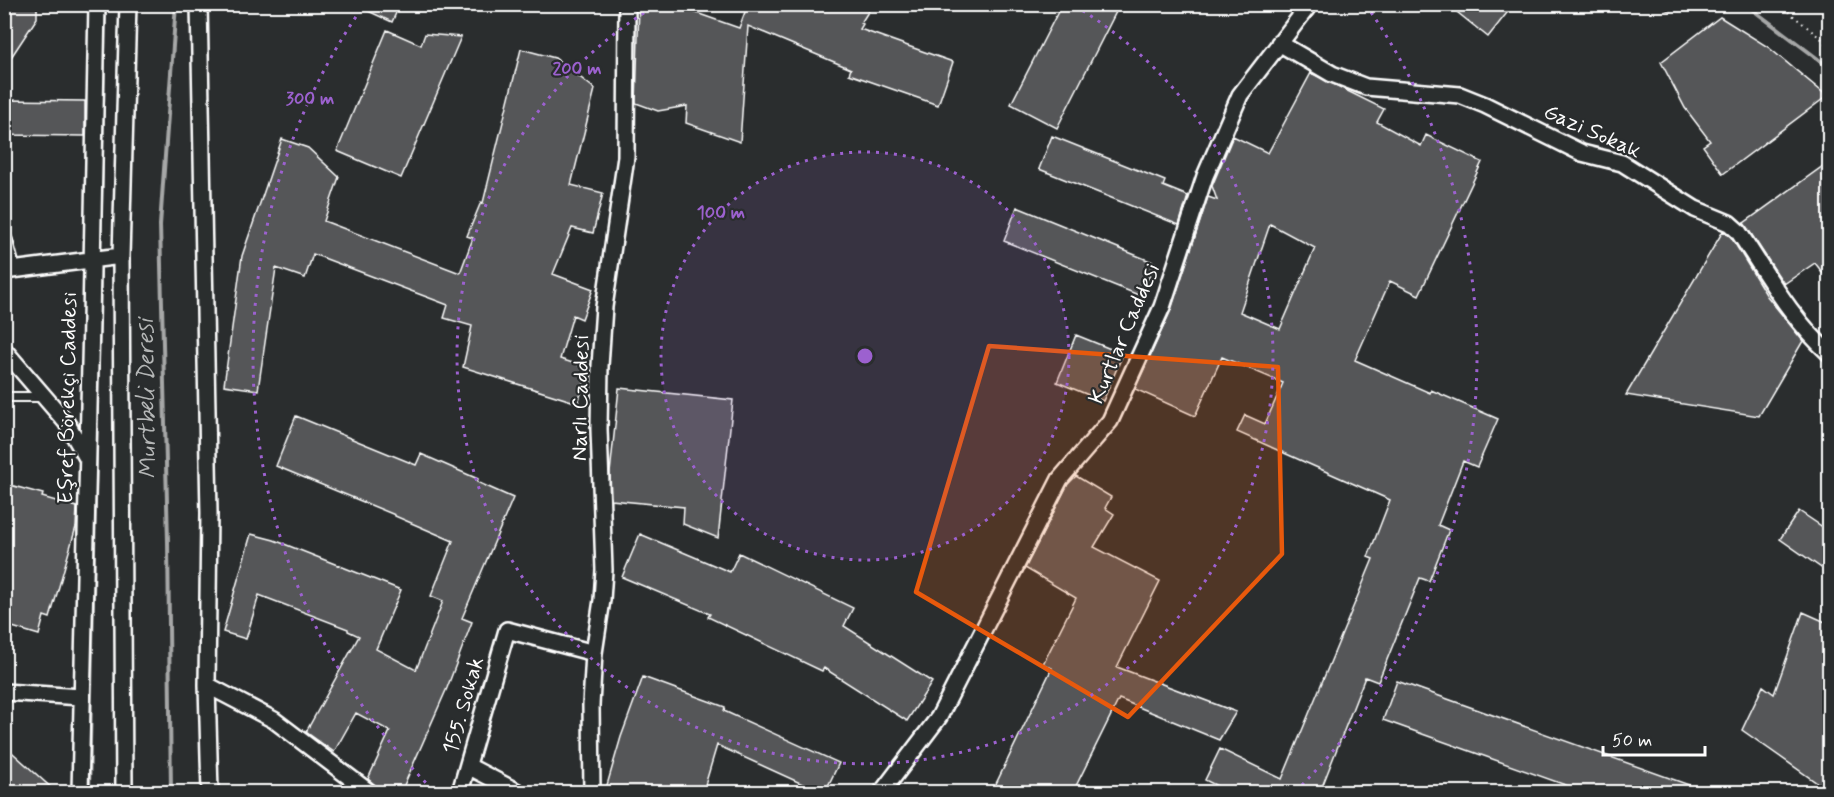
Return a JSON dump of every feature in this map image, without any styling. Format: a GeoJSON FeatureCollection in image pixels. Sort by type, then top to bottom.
{"type":"FeatureCollection","features":[{"type":"Feature","properties":{"kind":"street","name":"Eşref Börekçi Caddesi"},"geometry":{"type":"LineString","coordinates":[[80,792],[87,458],[103,259],[95,152],[97,4]]}},
{"type":"Feature","properties":{"kind":"street"},"geometry":{"type":"LineString","coordinates":[[124,792],[103,259],[128,4]]}},
{"type":"Feature","properties":{"kind":"street"},"geometry":{"type":"LineString","coordinates":[[199,4],[209,513],[207,686],[210,792]]}},
{"type":"Feature","properties":{"kind":"street","name":"Narlı Caddesi"},"geometry":{"type":"LineString","coordinates":[[591,792],[594,653],[604,570],[599,429],[600,366],[604,307],[626,157],[627,4]]}},
{"type":"Feature","properties":{"kind":"street","name":"Kurtlar Caddesi"},"geometry":{"type":"LineString","coordinates":[[882,792],[939,717],[1060,479],[1110,421],[1162,307],[1205,176],[1240,95],[1310,4]]}},
{"type":"Feature","properties":{"kind":"street","name":"Gazi Sokak"},"geometry":{"type":"LineString","coordinates":[[1279,43],[1332,74],[1366,87],[1460,95],[1485,105],[1582,153],[1623,164],[1695,209],[1729,223],[1738,231],[1814,340],[1830,354]]}},
{"type":"Feature","properties":{"kind":"street"},"geometry":{"type":"LineString","coordinates":[[4,241],[8,271],[103,259]]}},
{"type":"Feature","properties":{"kind":"street"},"geometry":{"type":"LineString","coordinates":[[4,350],[66,422],[87,458]]}},
{"type":"Feature","properties":{"kind":"street","name":"155. Sokak"},"geometry":{"type":"LineString","coordinates":[[460,792],[507,630],[594,653]]}},
{"type":"Feature","properties":{"kind":"street"},"geometry":{"type":"LineString","coordinates":[[207,686],[274,720],[369,792]]}},
{"type":"Feature","properties":{"kind":"street"},"geometry":{"type":"LineString","coordinates":[[4,692],[81,697]]}},
{"type":"Feature","properties":{"kind":"street"},"geometry":{"type":"LineString","coordinates":[[468,766],[518,792]]}},
{"type":"Feature","properties":{"kind":"lane"},"geometry":{"type":"LineString","coordinates":[[4,396],[44,397]]}},
{"type":"Feature","properties":{"kind":"path"},"geometry":{"type":"LineString","coordinates":[[1779,4],[1830,46]]}},
{"type":"Feature","properties":{"kind":"highlighted area"},"geometry":{"type":"Polygon","coordinates":[[[989,346],[1278,367],[1282,554],[1128,717],[916,592],[989,346]]]}},
{"type":"Feature","properties":{"kind":"building"},"geometry":{"type":"Polygon","coordinates":[[[4,4],[37,4],[37,18],[4,68],[4,4]]]}},
{"type":"Feature","properties":{"kind":"building"},"geometry":{"type":"Polygon","coordinates":[[[353,4],[400,4],[392,22],[353,4]]]}},
{"type":"Feature","properties":{"kind":"building"},"geometry":{"type":"Polygon","coordinates":[[[639,4],[671,4],[739,28],[748,4],[873,4],[861,23],[863,24],[860,29],[953,62],[938,105],[849,74],[851,69],[748,26],[740,142],[686,123],[687,106],[658,111],[636,103],[639,4]]]}},
{"type":"Feature","properties":{"kind":"building"},"geometry":{"type":"Polygon","coordinates":[[[1062,4],[1120,4],[1057,128],[1011,104],[1062,4]]]}},
{"type":"Feature","properties":{"kind":"building"},"geometry":{"type":"Polygon","coordinates":[[[1447,4],[1514,4],[1488,37],[1447,4]]]}},
{"type":"Feature","properties":{"kind":"building"},"geometry":{"type":"Polygon","coordinates":[[[1720,17],[1768,47],[1827,96],[1723,174],[1703,146],[1710,141],[1685,108],[1661,62],[1720,17]]]}},
{"type":"Feature","properties":{"kind":"building"},"geometry":{"type":"Polygon","coordinates":[[[387,30],[421,45],[425,34],[461,37],[401,178],[337,151],[387,30]]]}},
{"type":"Feature","properties":{"kind":"building"},"geometry":{"type":"Polygon","coordinates":[[[521,49],[555,58],[595,89],[571,185],[603,193],[593,233],[572,228],[553,274],[593,289],[582,319],[573,315],[560,359],[589,368],[578,403],[463,367],[472,326],[444,318],[448,305],[313,254],[305,278],[276,268],[258,390],[224,385],[242,256],[282,139],[308,148],[339,177],[324,221],[460,273],[473,238],[467,236],[481,202],[483,203],[521,49]]]}},
{"type":"Feature","properties":{"kind":"building"},"geometry":{"type":"Polygon","coordinates":[[[1311,73],[1384,109],[1377,122],[1421,146],[1426,135],[1482,162],[1419,295],[1390,281],[1355,360],[1430,393],[1431,390],[1498,419],[1477,467],[1463,461],[1438,525],[1449,530],[1429,581],[1420,578],[1378,682],[1365,677],[1320,792],[1229,792],[1205,780],[1220,749],[1282,779],[1373,559],[1368,557],[1390,500],[1237,432],[1245,415],[1265,424],[1283,383],[1222,357],[1195,416],[1135,389],[1171,310],[1208,197],[1217,200],[1212,186],[1233,136],[1268,153],[1311,73]],[[1270,224],[1240,312],[1280,329],[1315,248],[1270,224]]]}},
{"type":"Feature","properties":{"kind":"building"},"geometry":{"type":"Polygon","coordinates":[[[4,100],[85,101],[85,136],[4,135],[4,100]]]}},
{"type":"Feature","properties":{"kind":"building"},"geometry":{"type":"Polygon","coordinates":[[[1052,136],[1165,181],[1163,186],[1188,196],[1179,225],[1039,169],[1052,136]]]}},
{"type":"Feature","properties":{"kind":"building"},"geometry":{"type":"Polygon","coordinates":[[[1830,161],[1830,282],[1815,263],[1784,284],[1744,223],[1830,161]]]}},
{"type":"Feature","properties":{"kind":"building"},"geometry":{"type":"Polygon","coordinates":[[[1017,207],[1155,263],[1141,296],[1004,241],[1017,207]]]}},
{"type":"Feature","properties":{"kind":"building"},"geometry":{"type":"Polygon","coordinates":[[[1723,231],[1731,237],[1767,296],[1803,341],[1759,416],[1626,395],[1723,231]]]}},
{"type":"Feature","properties":{"kind":"building"},"geometry":{"type":"Polygon","coordinates":[[[1076,335],[1123,354],[1103,401],[1057,382],[1076,335]]]}},
{"type":"Feature","properties":{"kind":"building"},"geometry":{"type":"Polygon","coordinates":[[[619,388],[733,400],[718,538],[683,524],[684,507],[611,500],[610,473],[619,388]]]}},
{"type":"Feature","properties":{"kind":"building"},"geometry":{"type":"Polygon","coordinates":[[[296,416],[416,465],[421,454],[478,479],[477,482],[513,498],[462,618],[472,622],[447,688],[401,792],[379,792],[368,779],[390,731],[356,713],[334,752],[306,732],[359,636],[348,629],[259,595],[246,639],[223,632],[251,534],[274,540],[401,590],[376,649],[416,670],[443,601],[431,596],[453,541],[276,466],[296,416]]]}},
{"type":"Feature","properties":{"kind":"building"},"geometry":{"type":"Polygon","coordinates":[[[1076,476],[1111,497],[1105,508],[1114,514],[1094,547],[1160,581],[1117,667],[1236,712],[1219,740],[1119,699],[1073,792],[992,792],[1052,668],[1043,664],[1076,598],[1025,568],[1068,484],[1076,476]]]}},
{"type":"Feature","properties":{"kind":"building"},"geometry":{"type":"Polygon","coordinates":[[[10,485],[77,507],[76,527],[50,618],[44,616],[39,635],[9,626],[11,620],[4,615],[4,503],[10,485]]]}},
{"type":"Feature","properties":{"kind":"building"},"geometry":{"type":"Polygon","coordinates":[[[1799,511],[1830,532],[1830,574],[1780,539],[1799,511]]]}},
{"type":"Feature","properties":{"kind":"building"},"geometry":{"type":"Polygon","coordinates":[[[640,534],[730,572],[739,553],[853,608],[844,626],[932,682],[907,721],[824,668],[822,671],[708,617],[710,614],[622,577],[640,534]]]}},
{"type":"Feature","properties":{"kind":"building"},"geometry":{"type":"Polygon","coordinates":[[[1803,612],[1830,624],[1830,792],[1742,730],[1763,686],[1774,694],[1803,612]]]}},
{"type":"Feature","properties":{"kind":"building"},"geometry":{"type":"Polygon","coordinates":[[[643,677],[725,707],[724,711],[839,763],[825,792],[820,792],[717,745],[703,792],[605,792],[621,737],[643,677]]]}},
{"type":"Feature","properties":{"kind":"building"},"geometry":{"type":"Polygon","coordinates":[[[1397,681],[1706,791],[1585,792],[1383,720],[1397,681]]]}},
{"type":"Feature","properties":{"kind":"building"},"geometry":{"type":"Polygon","coordinates":[[[4,745],[56,792],[4,792],[4,745]]]}},
{"type":"Feature","properties":{"kind":"waterway"},"geometry":{"type":"LineString","coordinates":[[100,255],[105,4]]}},
{"type":"Feature","properties":{"kind":"waterway","name":"Murtbeli Deresi"},"geometry":{"type":"LineString","coordinates":[[171,792],[168,542],[160,225],[176,4]]}},
{"type":"Feature","properties":{"kind":"waterway"},"geometry":{"type":"LineString","coordinates":[[1745,4],[1830,68]]}},
{"type":"Feature","properties":{"kind":"waterway"},"geometry":{"type":"LineString","coordinates":[[89,792],[100,262]]}}]}
